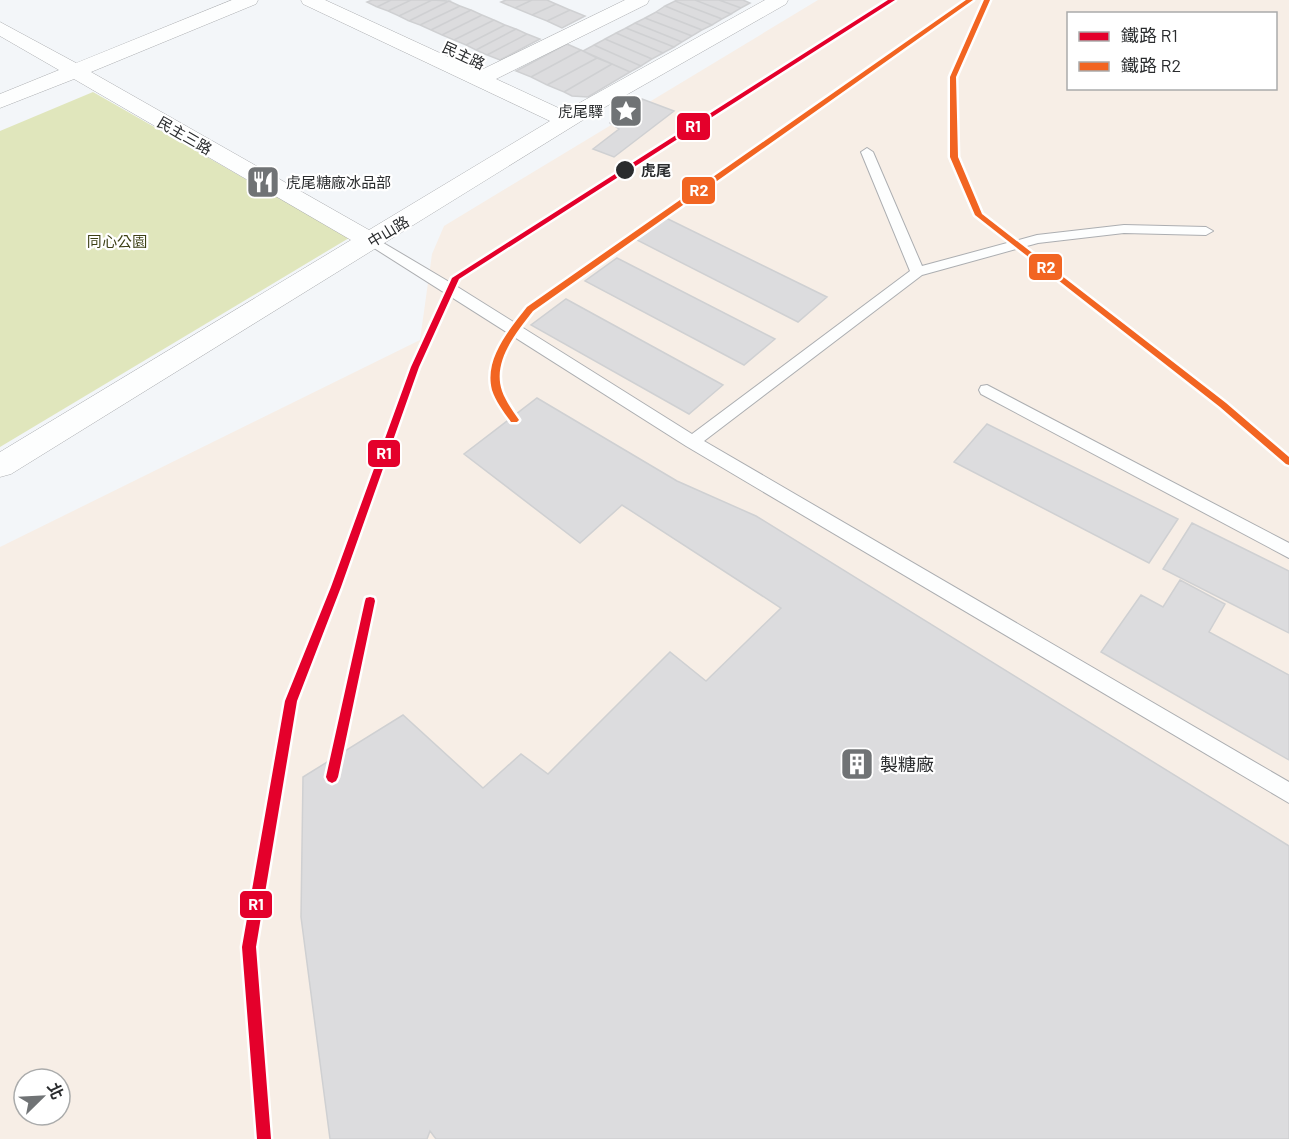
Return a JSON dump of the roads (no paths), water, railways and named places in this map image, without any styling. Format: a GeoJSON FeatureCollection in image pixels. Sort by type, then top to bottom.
{"type":"FeatureCollection","features":[{"type":"Feature","properties":{"kind":"street"},"geometry":{"type":"LineString","coordinates":[[0,102],[249,0]]}},
{"type":"Feature","properties":{"kind":"street"},"geometry":{"type":"LineString","coordinates":[[310,0],[489,75],[575,115]]}},
{"type":"Feature","properties":{"kind":"street","name":"民主路"},"geometry":{"type":"LineString","coordinates":[[344,0],[489,75]]}},
{"type":"Feature","properties":{"kind":"street"},"geometry":{"type":"LineString","coordinates":[[591,0],[620,11]]}},
{"type":"Feature","properties":{"kind":"street"},"geometry":{"type":"LineString","coordinates":[[489,75],[640,0]]}},
{"type":"Feature","properties":{"kind":"street","name":"中山路"},"geometry":{"type":"LineString","coordinates":[[0,466],[575,115],[779,0]]}},
{"type":"Feature","properties":{"kind":"street","name":"民主三路"},"geometry":{"type":"LineString","coordinates":[[0,28],[370,242]]}},
{"type":"Feature","properties":{"kind":"lane"},"geometry":{"type":"LineString","coordinates":[[867,152],[916,272]]}},
{"type":"Feature","properties":{"kind":"lane"},"geometry":{"type":"LineString","coordinates":[[692,442],[916,272],[1037,239],[1124,229],[1206,231]]}},
{"type":"Feature","properties":{"kind":"lane"},"geometry":{"type":"LineString","coordinates":[[370,242],[451,288],[692,442],[1289,793]]}},
{"type":"Feature","properties":{"kind":"lane"},"geometry":{"type":"LineString","coordinates":[[987,390],[1289,551]]}},
{"type":"Feature","properties":{"kind":"rail line","name":"R1"},"geometry":{"type":"LineString","coordinates":[[264,1139],[249,947],[291,701],[336,587],[415,367],[456,278],[892,0]]}},
{"type":"Feature","properties":{"kind":"rail line","name":"R2"},"geometry":{"type":"LineString","coordinates":[[514,420],[503,404],[497,389],[495,376],[497,362],[510,336],[530,309],[970,0]]}},
{"type":"Feature","properties":{"kind":"rail line","name":"R2"},"geometry":{"type":"LineString","coordinates":[[987,0],[953,77],[954,157],[979,215],[1223,405],[1289,462]]}},
{"type":"Feature","properties":{"kind":"rail line","name":"R1"},"geometry":{"type":"LineString","coordinates":[[332,777],[370,601]]}},
{"type":"Feature","properties":{"kind":"place","name":"虎尾驛"},"geometry":{"type":"Point","coordinates":[626,111]}},
{"type":"Feature","properties":{"kind":"place","name":"虎尾"},"geometry":{"type":"Point","coordinates":[625,170]}},
{"type":"Feature","properties":{"kind":"place","name":"虎尾糖廠冰品部"},"geometry":{"type":"Point","coordinates":[263,182]}},
{"type":"Feature","properties":{"kind":"place","name":"製糖廠"},"geometry":{"type":"Point","coordinates":[857,764]}},
{"type":"Feature","properties":{"kind":"park label","name":"同心公園"},"geometry":{"type":"Point","coordinates":[117,241]}}]}
